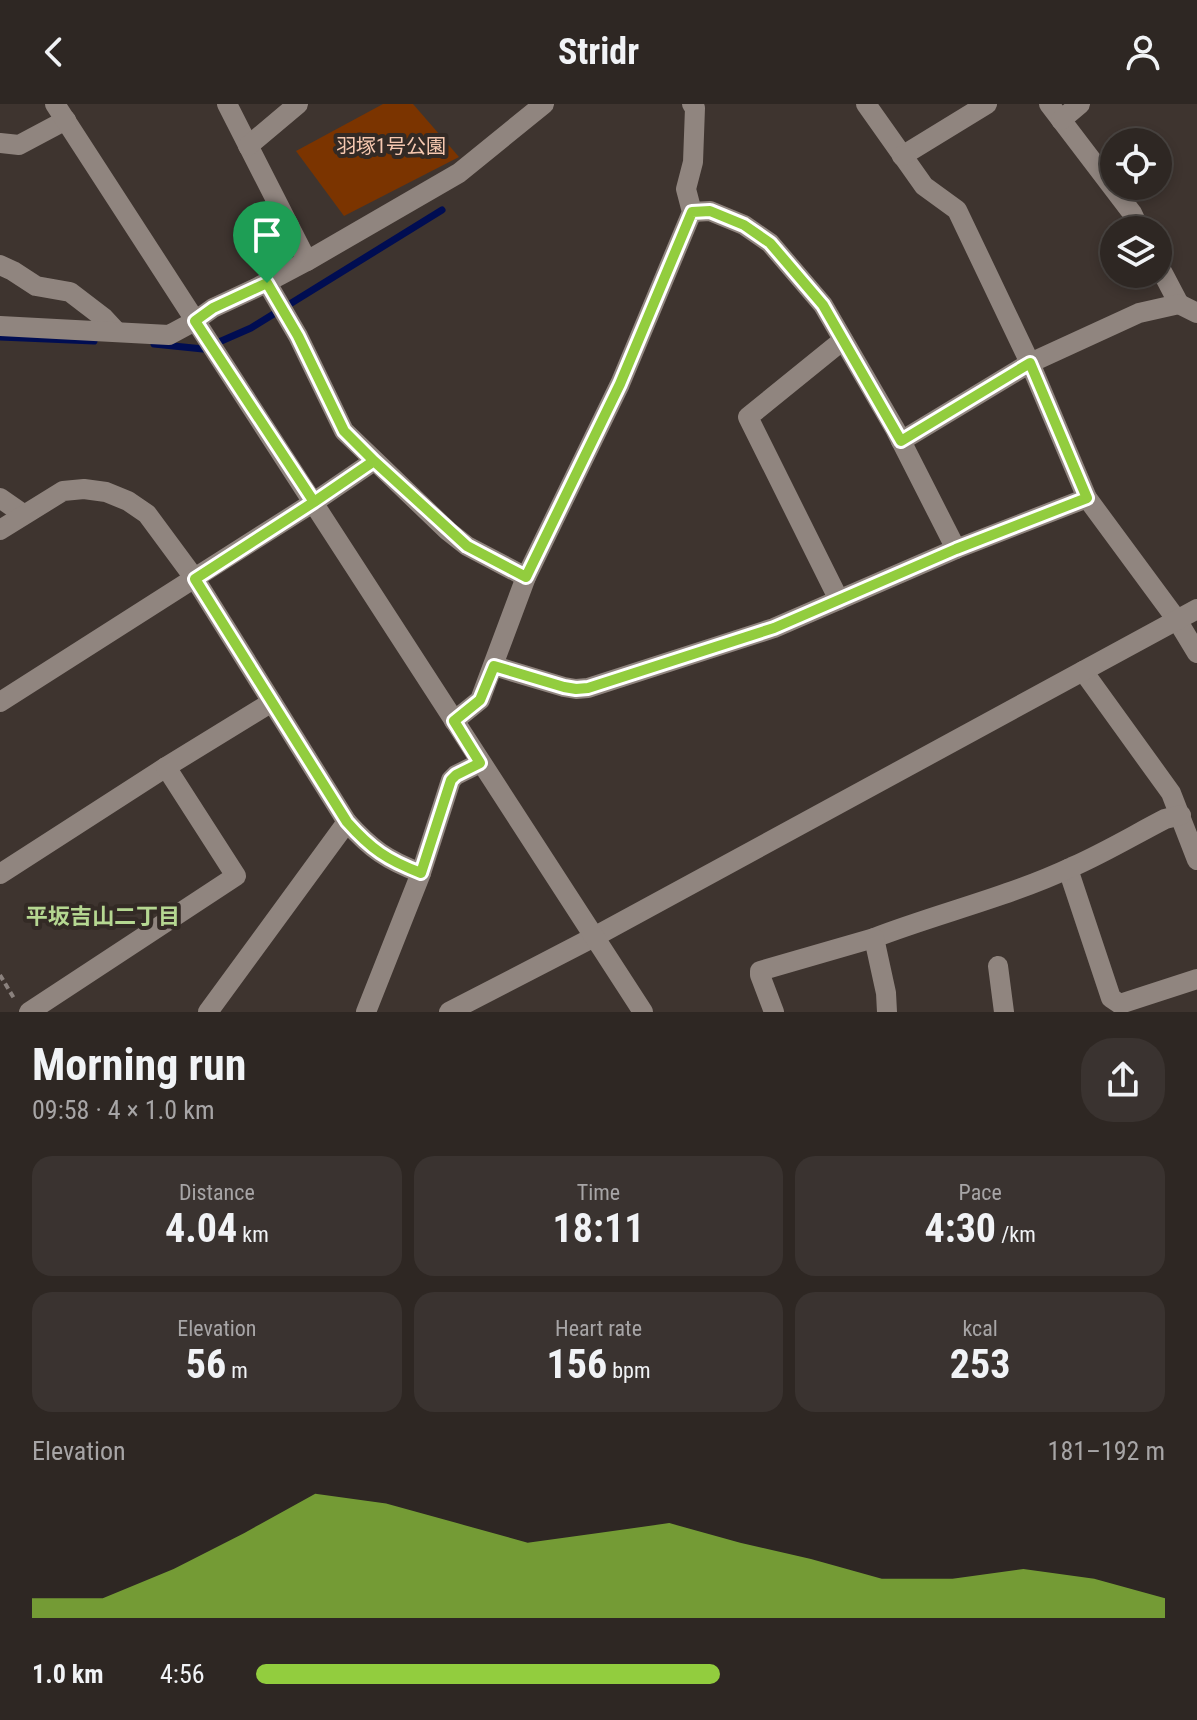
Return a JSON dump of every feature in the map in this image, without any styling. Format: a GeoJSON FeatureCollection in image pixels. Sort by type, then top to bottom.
{"type":"FeatureCollection","features":[{"type":"Feature","properties":{"kind":"street"},"geometry":{"type":"LineString","coordinates":[[227,104],[307,261]]}},
{"type":"Feature","properties":{"kind":"street"},"geometry":{"type":"LineString","coordinates":[[248,146],[298,104]]}},
{"type":"Feature","properties":{"kind":"street"},"geometry":{"type":"LineString","coordinates":[[0,326],[169,335],[213,308],[307,261],[459,173],[544,104]]}},
{"type":"Feature","properties":{"kind":"street"},"geometry":{"type":"LineString","coordinates":[[454,721],[480,700],[526,577],[620,384],[692,212],[686,189],[693,162],[695,108],[692,104]]}},
{"type":"Feature","properties":{"kind":"street"},"geometry":{"type":"LineString","coordinates":[[866,104],[924,186],[957,210],[1030,363],[1087,498],[1177,620],[1197,653]]}},
{"type":"Feature","properties":{"kind":"street"},"geometry":{"type":"LineString","coordinates":[[902,156],[987,104]]}},
{"type":"Feature","properties":{"kind":"street"},"geometry":{"type":"LineString","coordinates":[[1080,104],[1055,112],[1133,216]]}},
{"type":"Feature","properties":{"kind":"street"},"geometry":{"type":"LineString","coordinates":[[0,143],[19,145],[61,112],[643,1012]]}},
{"type":"Feature","properties":{"kind":"street"},"geometry":{"type":"LineString","coordinates":[[692,212],[710,211],[744,225],[770,243],[823,305],[901,441],[956,549]]}},
{"type":"Feature","properties":{"kind":"street"},"geometry":{"type":"LineString","coordinates":[[0,265],[36,286],[70,292],[117,332]]}},
{"type":"Feature","properties":{"kind":"street"},"geometry":{"type":"LineString","coordinates":[[267,283],[298,336],[344,431],[467,546],[526,577]]}},
{"type":"Feature","properties":{"kind":"street"},"geometry":{"type":"LineString","coordinates":[[901,441],[1030,363],[1139,313],[1188,308],[1172,285]]}},
{"type":"Feature","properties":{"kind":"street"},"geometry":{"type":"LineString","coordinates":[[839,600],[748,417],[843,340]]}},
{"type":"Feature","properties":{"kind":"street"},"geometry":{"type":"LineString","coordinates":[[0,702],[374,461]]}},
{"type":"Feature","properties":{"kind":"street"},"geometry":{"type":"LineString","coordinates":[[0,530],[63,491],[84,489],[106,492],[128,501],[147,514],[195,579],[347,822],[375,851],[421,873]]}},
{"type":"Feature","properties":{"kind":"street"},"geometry":{"type":"LineString","coordinates":[[0,498],[23,514]]}},
{"type":"Feature","properties":{"kind":"street"},"geometry":{"type":"LineString","coordinates":[[494,666],[564,687],[588,688],[774,628],[956,549],[1087,498]]}},
{"type":"Feature","properties":{"kind":"street"},"geometry":{"type":"LineString","coordinates":[[449,1012],[594,937],[1197,609]]}},
{"type":"Feature","properties":{"kind":"street"},"geometry":{"type":"LineString","coordinates":[[1083,671],[1171,793],[1197,860]]}},
{"type":"Feature","properties":{"kind":"street"},"geometry":{"type":"LineString","coordinates":[[0,874],[272,702]]}},
{"type":"Feature","properties":{"kind":"street"},"geometry":{"type":"LineString","coordinates":[[366,1012],[421,873],[451,780],[480,763]]}},
{"type":"Feature","properties":{"kind":"street"},"geometry":{"type":"LineString","coordinates":[[22,1006],[236,876],[166,767]]}},
{"type":"Feature","properties":{"kind":"street"},"geometry":{"type":"LineString","coordinates":[[774,1012],[760,971],[874,938],[1068,869],[1165,819],[1181,815]]}},
{"type":"Feature","properties":{"kind":"street"},"geometry":{"type":"LineString","coordinates":[[208,1012],[347,822]]}},
{"type":"Feature","properties":{"kind":"street"},"geometry":{"type":"LineString","coordinates":[[1068,869],[1111,998],[1120,1004],[1197,979]]}},
{"type":"Feature","properties":{"kind":"street"},"geometry":{"type":"LineString","coordinates":[[874,938],[887,1012]]}},
{"type":"Feature","properties":{"kind":"street"},"geometry":{"type":"LineString","coordinates":[[998,966],[1004,1012]]}},
{"type":"Feature","properties":{"kind":"path"},"geometry":{"type":"LineString","coordinates":[[0,975],[22,1006]]}},
{"type":"Feature","properties":{"kind":"green space","name":"羽塚1号公園"},"geometry":{"type":"Polygon","coordinates":[[[383,104],[413,104],[459,157],[344,216],[296,151],[383,104]]]}},
{"type":"Feature","properties":{"kind":"waterway"},"geometry":{"type":"LineString","coordinates":[[154,344],[203,349],[251,328],[442,210]]}},
{"type":"Feature","properties":{"kind":"waterway"},"geometry":{"type":"LineString","coordinates":[[0,337],[94,341]]}},
{"type":"Feature","properties":{"kind":"district","name":"平坂吉山二丁目"},"geometry":{"type":"Point","coordinates":[103,916]}},
{"type":"Feature","properties":{"kind":"route"},"geometry":{"type":"LineString","coordinates":[[267,283],[213,308],[195,321],[314,502],[374,461],[467,546],[526,577],[620,384],[692,212],[710,211],[744,225],[770,243],[823,305],[901,441],[1030,363],[1087,498],[956,549],[774,628],[588,688],[564,687],[494,666],[480,700],[454,721],[480,763],[451,780],[421,873],[375,851],[347,822],[195,579],[314,502],[374,461],[344,431],[298,336],[267,283]]}}]}
